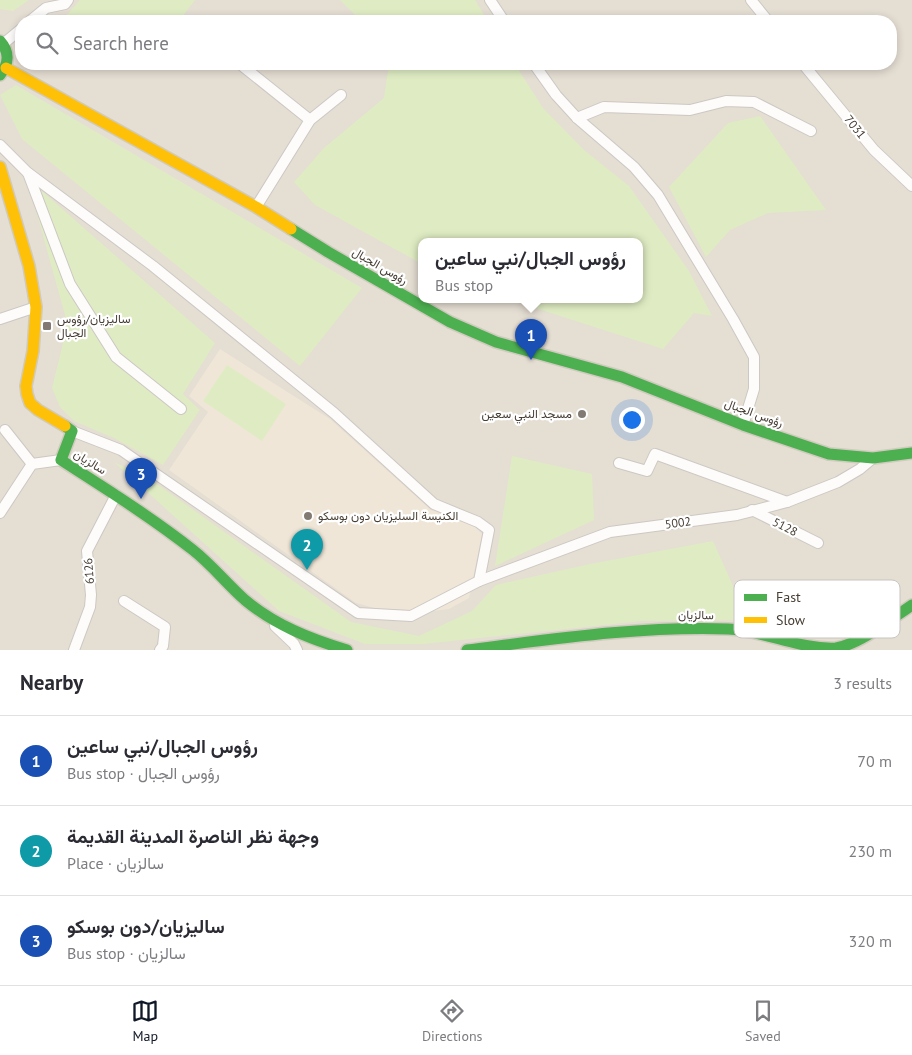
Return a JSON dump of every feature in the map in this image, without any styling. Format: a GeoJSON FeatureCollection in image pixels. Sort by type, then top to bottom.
{"type":"FeatureCollection","features":[{"type":"Feature","properties":{"kind":"street"},"geometry":{"type":"LineString","coordinates":[[37,15],[46,8],[65,4],[68,0]]}},
{"type":"Feature","properties":{"kind":"street"},"geometry":{"type":"LineString","coordinates":[[490,0],[500,15]]}},
{"type":"Feature","properties":{"kind":"street"},"geometry":{"type":"LineString","coordinates":[[751,0],[763,15]]}},
{"type":"Feature","properties":{"kind":"street"},"geometry":{"type":"LineString","coordinates":[[3,72],[8,56],[2,43],[15,33]]}},
{"type":"Feature","properties":{"kind":"street"},"geometry":{"type":"LineString","coordinates":[[248,70],[310,120]]}},
{"type":"Feature","properties":{"kind":"street"},"geometry":{"type":"LineString","coordinates":[[538,70],[556,95],[577,118],[634,166],[658,195],[754,357],[754,389],[743,425]]}},
{"type":"Feature","properties":{"kind":"street","name":"7031"},"geometry":{"type":"LineString","coordinates":[[808,70],[874,150],[912,186]]}},
{"type":"Feature","properties":{"kind":"street","name":"رؤوس الجبال"},"geometry":{"type":"LineString","coordinates":[[3,72],[256,207],[328,252],[450,322],[496,342],[622,377],[743,425],[829,454],[873,458],[912,453]]}},
{"type":"Feature","properties":{"kind":"street"},"geometry":{"type":"LineString","coordinates":[[256,207],[310,120],[341,95]]}},
{"type":"Feature","properties":{"kind":"street"},"geometry":{"type":"LineString","coordinates":[[577,118],[604,107],[690,110],[726,101],[754,102],[811,131]]}},
{"type":"Feature","properties":{"kind":"street"},"geometry":{"type":"LineString","coordinates":[[0,145],[27,172],[176,284],[334,413],[434,504],[478,522],[489,530],[479,581]]}},
{"type":"Feature","properties":{"kind":"street","name":"سالزيان"},"geometry":{"type":"LineString","coordinates":[[0,167],[29,266],[36,307],[33,351],[26,386],[27,394],[30,403],[38,410],[72,431],[61,460],[116,495],[194,551],[264,615],[302,635],[347,650]]}},
{"type":"Feature","properties":{"kind":"street"},"geometry":{"type":"LineString","coordinates":[[27,172],[70,284],[116,357],[181,409]]}},
{"type":"Feature","properties":{"kind":"street"},"geometry":{"type":"LineString","coordinates":[[0,319],[36,307]]}},
{"type":"Feature","properties":{"kind":"street"},"geometry":{"type":"LineString","coordinates":[[5,430],[32,464]]}},
{"type":"Feature","properties":{"kind":"street","name":"5002"},"geometry":{"type":"LineString","coordinates":[[72,431],[121,450],[358,613],[411,616],[479,581],[610,532],[737,515],[787,502],[838,482],[873,458]]}},
{"type":"Feature","properties":{"kind":"street"},"geometry":{"type":"LineString","coordinates":[[620,463],[647,471],[655,454],[787,502]]}},
{"type":"Feature","properties":{"kind":"street"},"geometry":{"type":"LineString","coordinates":[[0,513],[32,464],[61,460]]}},
{"type":"Feature","properties":{"kind":"street","name":"6126"},"geometry":{"type":"LineString","coordinates":[[76,649],[92,595],[87,550],[116,495]]}},
{"type":"Feature","properties":{"kind":"street","name":"5128"},"geometry":{"type":"LineString","coordinates":[[752,510],[818,543]]}},
{"type":"Feature","properties":{"kind":"street"},"geometry":{"type":"LineString","coordinates":[[124,601],[165,627],[163,646],[160,650]]}},
{"type":"Feature","properties":{"kind":"street","name":"سالزيان"},"geometry":{"type":"LineString","coordinates":[[900,612],[912,605]]}},
{"type":"Feature","properties":{"kind":"street"},"geometry":{"type":"LineString","coordinates":[[264,615],[294,644],[297,650]]}},
{"type":"Feature","properties":{"kind":"street","name":"سالزيان"},"geometry":{"type":"LineString","coordinates":[[468,650],[632,629],[734,629]]}},
{"type":"Feature","properties":{"kind":"street","name":"سالزيان"},"geometry":{"type":"LineString","coordinates":[[771,638],[805,649],[823,650],[837,648],[858,638]]}},
{"type":"Feature","properties":{"kind":"shaded area"},"geometry":{"type":"Polygon","coordinates":[[[0,0],[912,0],[912,650],[0,650],[0,0]]]}},
{"type":"Feature","properties":{"kind":"shaded area"},"geometry":{"type":"Polygon","coordinates":[[[220,349],[330,419],[431,510],[474,526],[482,534],[469,598],[449,609],[425,612],[389,612],[356,603],[169,470],[208,412],[189,396],[220,349]]]}},
{"type":"Feature","properties":{"kind":"green space"},"geometry":{"type":"Polygon","coordinates":[[[0,0],[29,0],[13,11],[0,9],[0,0]]]}},
{"type":"Feature","properties":{"kind":"green space"},"geometry":{"type":"Polygon","coordinates":[[[80,0],[195,0],[184,15],[67,15],[80,0]]]}},
{"type":"Feature","properties":{"kind":"green space"},"geometry":{"type":"Polygon","coordinates":[[[340,0],[475,0],[484,15],[355,15],[340,0]]]}},
{"type":"Feature","properties":{"kind":"green space"},"geometry":{"type":"Polygon","coordinates":[[[388,70],[519,70],[543,108],[584,150],[629,186],[689,271],[712,316],[694,313],[663,349],[519,303],[643,303],[643,238],[418,238],[418,262],[315,205],[294,182],[324,148],[384,98],[388,70]]]}},
{"type":"Feature","properties":{"kind":"green space"},"geometry":{"type":"Polygon","coordinates":[[[16,85],[362,288],[300,366],[22,139],[0,95],[16,85]]]}},
{"type":"Feature","properties":{"kind":"green space"},"geometry":{"type":"Polygon","coordinates":[[[760,116],[826,210],[768,213],[730,230],[706,257],[669,187],[728,123],[760,116]]]}},
{"type":"Feature","properties":{"kind":"green space"},"geometry":{"type":"Polygon","coordinates":[[[27,178],[215,343],[183,394],[200,410],[163,465],[114,438],[74,421],[60,407],[52,388],[64,339],[65,315],[27,178]]]}},
{"type":"Feature","properties":{"kind":"green space"},"geometry":{"type":"Polygon","coordinates":[[[227,365],[286,404],[262,441],[203,401],[227,365]]]}},
{"type":"Feature","properties":{"kind":"green space"},"geometry":{"type":"Polygon","coordinates":[[[512,456],[592,474],[594,520],[495,566],[512,456]]]}},
{"type":"Feature","properties":{"kind":"green space"},"geometry":{"type":"Polygon","coordinates":[[[114,462],[154,482],[351,622],[419,636],[472,611],[496,585],[590,564],[713,541],[734,588],[734,620],[642,621],[423,644],[365,644],[279,611],[114,462]]]}},
{"type":"Feature","properties":{"kind":"traffic: fast"},"geometry":{"type":"LineString","coordinates":[[0,41],[7,54],[7,62],[0,75]]}},
{"type":"Feature","properties":{"kind":"traffic: fast"},"geometry":{"type":"LineString","coordinates":[[291,229],[450,322],[496,342],[622,377],[743,425],[829,454],[873,458],[912,453]]}},
{"type":"Feature","properties":{"kind":"traffic: fast"},"geometry":{"type":"LineString","coordinates":[[65,426],[72,431],[61,460],[193,550],[245,600],[268,617],[306,636],[347,650]]}},
{"type":"Feature","properties":{"kind":"traffic: fast"},"geometry":{"type":"LineString","coordinates":[[900,613],[912,605]]}},
{"type":"Feature","properties":{"kind":"traffic: fast"},"geometry":{"type":"LineString","coordinates":[[467,650],[630,631],[662,629],[734,629]]}},
{"type":"Feature","properties":{"kind":"traffic: fast"},"geometry":{"type":"LineString","coordinates":[[776,638],[823,648],[846,646],[862,638]]}},
{"type":"Feature","properties":{"kind":"traffic: slow"},"geometry":{"type":"LineString","coordinates":[[6,68],[256,207],[291,229]]}},
{"type":"Feature","properties":{"kind":"traffic: slow"},"geometry":{"type":"LineString","coordinates":[[0,167],[29,266],[36,307],[33,351],[26,386],[27,394],[30,403],[38,410],[65,426]]}},
{"type":"Feature","properties":{"kind":"place","name":"ساليزيان/رؤوس الجبال"},"geometry":{"type":"Point","coordinates":[47,326]}},
{"type":"Feature","properties":{"kind":"place","name":"رؤوس الجبال/نبي ساعين"},"geometry":{"type":"Point","coordinates":[531,360]}},
{"type":"Feature","properties":{"kind":"place","name":"مسجد النبي سعين"},"geometry":{"type":"Point","coordinates":[582,414]}},
{"type":"Feature","properties":{"kind":"place","name":"ساليزيان/دون بوسكو"},"geometry":{"type":"Point","coordinates":[141,499]}},
{"type":"Feature","properties":{"kind":"place","name":"الكنيسة السليزيان دون بوسكو"},"geometry":{"type":"Point","coordinates":[308,516]}},
{"type":"Feature","properties":{"kind":"place","name":"وجهة نظر الناصرة المدينة القديمة"},"geometry":{"type":"Point","coordinates":[307,570]}}]}
